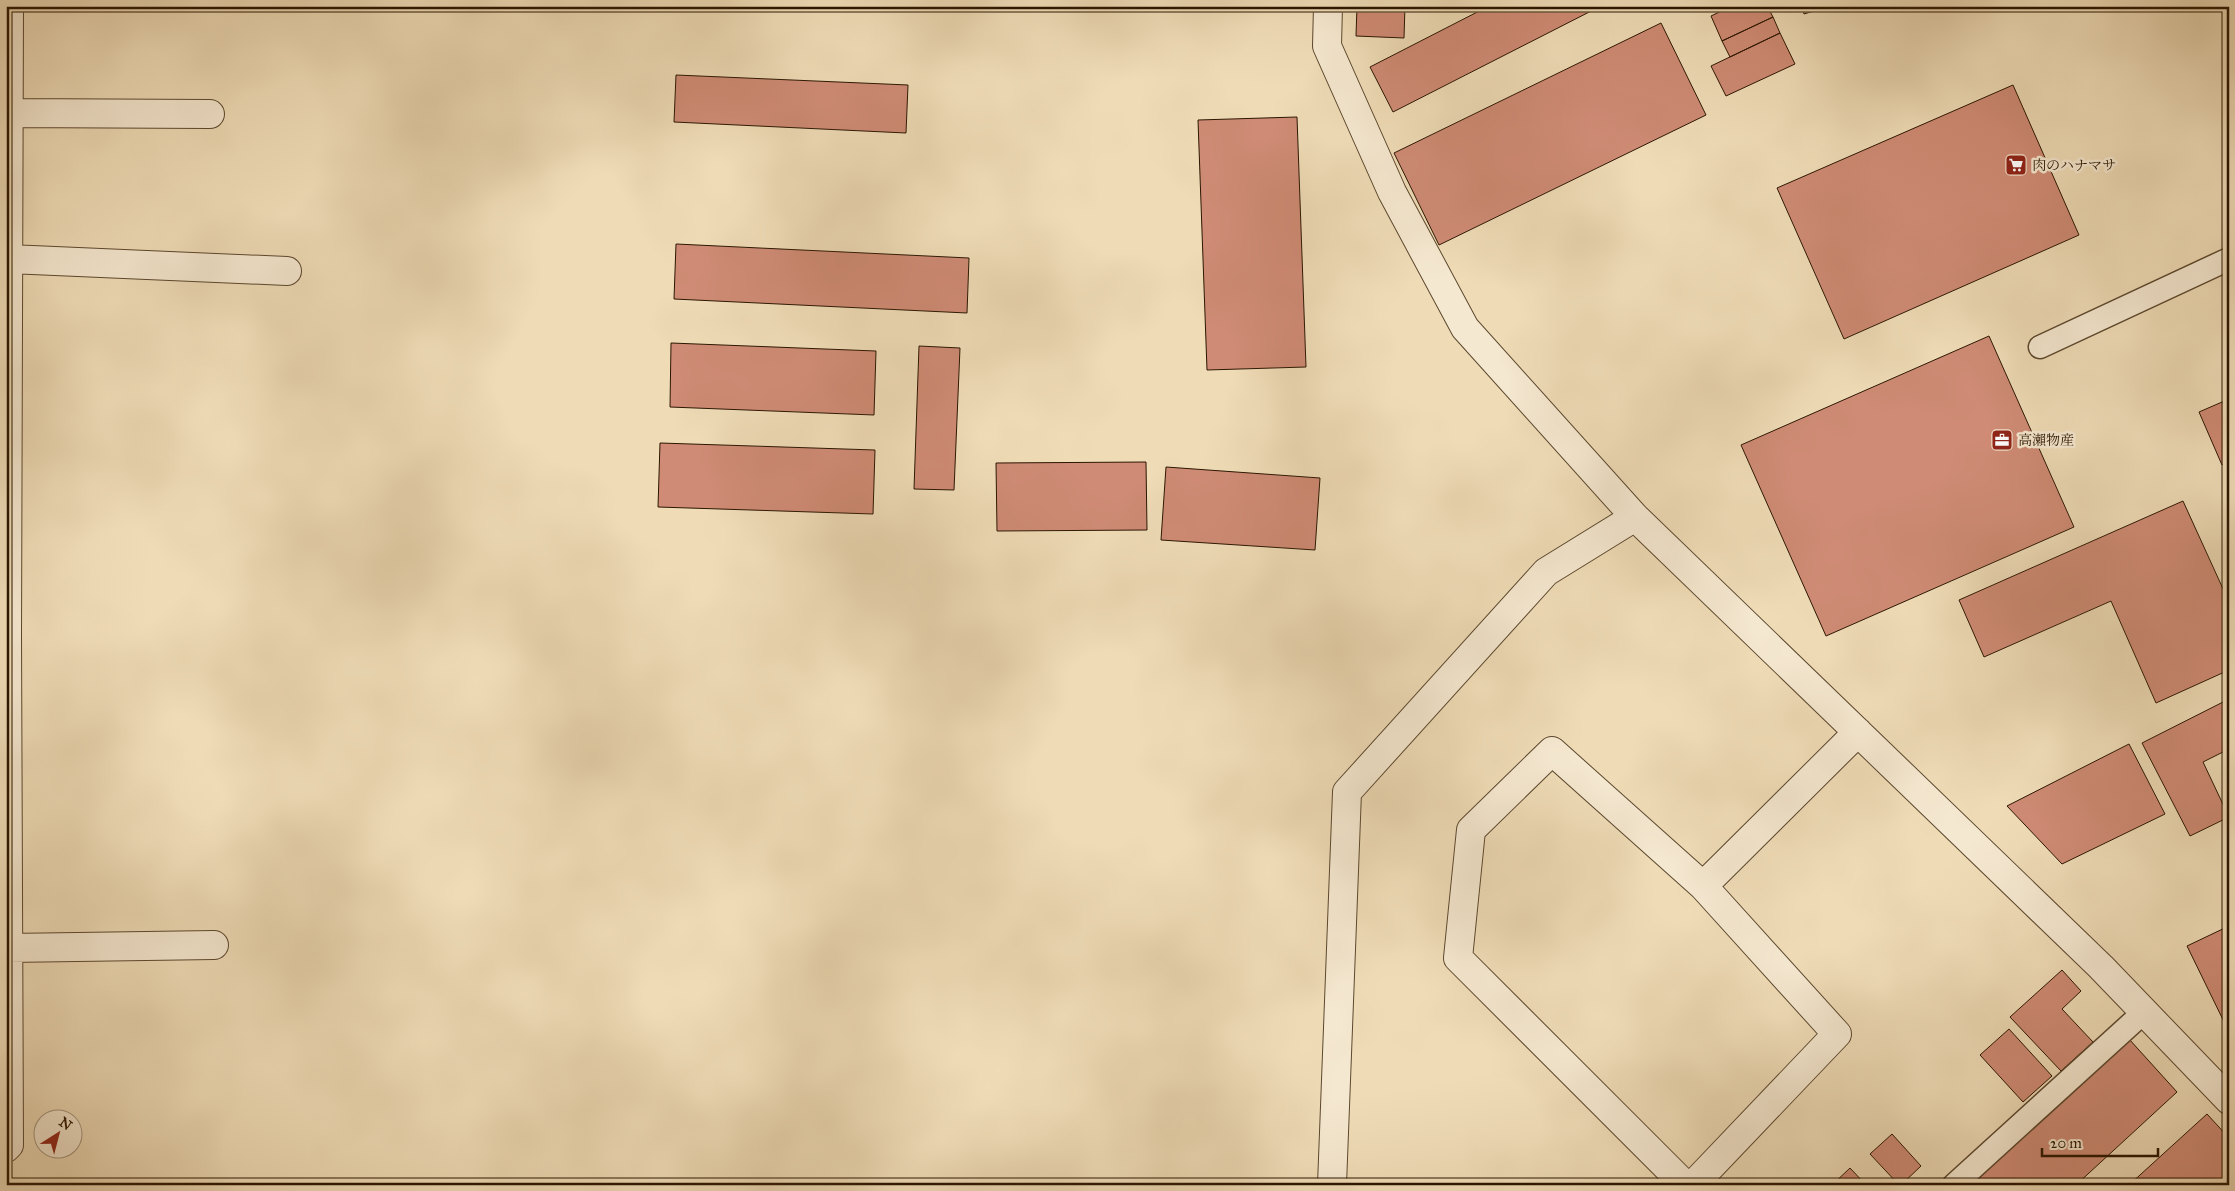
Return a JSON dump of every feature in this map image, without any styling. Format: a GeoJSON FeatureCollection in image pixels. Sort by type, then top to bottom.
{"type":"FeatureCollection","features":[{"type":"Feature","properties":{"kind":"street"},"geometry":{"type":"LineString","coordinates":[[1328,6],[1327,46],[1392,192],[1465,328],[1635,517],[2094,960],[2229,1100]]}},
{"type":"Feature","properties":{"kind":"street"},"geometry":{"type":"LineString","coordinates":[[6,1148],[9,1145],[7,1010],[8,21]]}},
{"type":"Feature","properties":{"kind":"street"},"geometry":{"type":"LineString","coordinates":[[9,113],[210,114]]}},
{"type":"Feature","properties":{"kind":"street"},"geometry":{"type":"LineString","coordinates":[[9,259],[287,271]]}},
{"type":"Feature","properties":{"kind":"street"},"geometry":{"type":"LineString","coordinates":[[1332,1185],[1347,792],[1546,572],[1635,517]]}},
{"type":"Feature","properties":{"kind":"street"},"geometry":{"type":"LineString","coordinates":[[1703,886],[1858,732]]}},
{"type":"Feature","properties":{"kind":"street"},"geometry":{"type":"LineString","coordinates":[[1685,1185],[1458,958],[1471,830],[1552,751],[1703,886],[1837,1034],[1693,1185]]}},
{"type":"Feature","properties":{"kind":"street"},"geometry":{"type":"LineString","coordinates":[[8,948],[214,944]]}},
{"type":"Feature","properties":{"kind":"lane"},"geometry":{"type":"LineString","coordinates":[[2040,347],[2229,258]]}},
{"type":"Feature","properties":{"kind":"lane"},"geometry":{"type":"LineString","coordinates":[[1954,1185],[2144,1012]]}},
{"type":"Feature","properties":{"kind":"building"},"geometry":{"type":"Polygon","coordinates":[[[1357,6],[1405,6],[1404,38],[1356,36],[1357,6]]]}},
{"type":"Feature","properties":{"kind":"building"},"geometry":{"type":"Polygon","coordinates":[[[1489,6],[1601,6],[1393,112],[1370,67],[1489,6]]]}},
{"type":"Feature","properties":{"kind":"building"},"geometry":{"type":"Polygon","coordinates":[[[1732,6],[1767,6],[1773,17],[1722,41],[1711,16],[1732,6]]]}},
{"type":"Feature","properties":{"kind":"building"},"geometry":{"type":"Polygon","coordinates":[[[1802,6],[1830,6],[1804,14],[1802,6]]]}},
{"type":"Feature","properties":{"kind":"building"},"geometry":{"type":"Polygon","coordinates":[[[1773,17],[1780,33],[1730,57],[1722,41],[1773,17]]]}},
{"type":"Feature","properties":{"kind":"building"},"geometry":{"type":"Polygon","coordinates":[[[1661,23],[1706,115],[1439,245],[1394,153],[1661,23]]]}},
{"type":"Feature","properties":{"kind":"building"},"geometry":{"type":"Polygon","coordinates":[[[1780,33],[1795,64],[1726,96],[1711,66],[1780,33]]]}},
{"type":"Feature","properties":{"kind":"building"},"geometry":{"type":"Polygon","coordinates":[[[676,75],[908,85],[906,133],[674,122],[676,75]]]}},
{"type":"Feature","properties":{"kind":"building"},"geometry":{"type":"Polygon","coordinates":[[[2013,85],[2079,235],[1844,339],[1777,188],[2013,85]]]}},
{"type":"Feature","properties":{"kind":"building"},"geometry":{"type":"Polygon","coordinates":[[[1297,117],[1306,367],[1207,370],[1198,120],[1297,117]]]}},
{"type":"Feature","properties":{"kind":"building"},"geometry":{"type":"Polygon","coordinates":[[[676,244],[969,258],[967,313],[674,299],[676,244]]]}},
{"type":"Feature","properties":{"kind":"building"},"geometry":{"type":"Polygon","coordinates":[[[1989,336],[2074,527],[1826,636],[1741,445],[1989,336]]]}},
{"type":"Feature","properties":{"kind":"building"},"geometry":{"type":"Polygon","coordinates":[[[671,343],[876,351],[874,415],[670,407],[671,343]]]}},
{"type":"Feature","properties":{"kind":"building"},"geometry":{"type":"Polygon","coordinates":[[[919,346],[960,348],[954,490],[914,489],[919,346]]]}},
{"type":"Feature","properties":{"kind":"building"},"geometry":{"type":"Polygon","coordinates":[[[2229,399],[2229,462],[2222,465],[2199,412],[2229,399]]]}},
{"type":"Feature","properties":{"kind":"building"},"geometry":{"type":"Polygon","coordinates":[[[660,443],[875,450],[873,514],[658,507],[660,443]]]}},
{"type":"Feature","properties":{"kind":"building"},"geometry":{"type":"Polygon","coordinates":[[[1146,462],[1147,530],[997,531],[996,463],[1146,462]]]}},
{"type":"Feature","properties":{"kind":"building"},"geometry":{"type":"Polygon","coordinates":[[[1166,467],[1320,478],[1315,550],[1161,540],[1166,467]]]}},
{"type":"Feature","properties":{"kind":"building"},"geometry":{"type":"Polygon","coordinates":[[[2183,501],[2229,602],[2229,670],[2156,703],[2111,601],[1984,657],[1959,600],[2183,501]]]}},
{"type":"Feature","properties":{"kind":"building"},"geometry":{"type":"Polygon","coordinates":[[[2229,699],[2229,749],[2203,762],[2229,817],[2190,836],[2142,743],[2229,699]]]}},
{"type":"Feature","properties":{"kind":"building"},"geometry":{"type":"Polygon","coordinates":[[[2129,744],[2165,814],[2062,864],[2007,806],[2129,744]]]}},
{"type":"Feature","properties":{"kind":"building"},"geometry":{"type":"Polygon","coordinates":[[[2229,926],[2229,1032],[2187,946],[2229,926]]]}},
{"type":"Feature","properties":{"kind":"building"},"geometry":{"type":"Polygon","coordinates":[[[2062,970],[2081,991],[2062,1009],[2093,1042],[2061,1071],[2010,1017],[2062,970]]]}},
{"type":"Feature","properties":{"kind":"building"},"geometry":{"type":"Polygon","coordinates":[[[2009,1029],[2052,1076],[2023,1102],[1980,1055],[2009,1029]]]}},
{"type":"Feature","properties":{"kind":"building"},"geometry":{"type":"Polygon","coordinates":[[[2129,1039],[2177,1092],[2076,1185],[1971,1185],[2129,1039]]]}},
{"type":"Feature","properties":{"kind":"building"},"geometry":{"type":"Polygon","coordinates":[[[2207,1114],[2229,1138],[2229,1185],[2129,1185],[2207,1114]]]}},
{"type":"Feature","properties":{"kind":"building"},"geometry":{"type":"Polygon","coordinates":[[[1892,1134],[1921,1166],[1901,1185],[1870,1154],[1892,1134]]]}},
{"type":"Feature","properties":{"kind":"building"},"geometry":{"type":"Polygon","coordinates":[[[1850,1168],[1866,1185],[1832,1185],[1850,1168]]]}},
{"type":"Feature","properties":{"kind":"place","name":"肉のハナマサ"},"geometry":{"type":"Point","coordinates":[2016,165]}},
{"type":"Feature","properties":{"kind":"place","name":"高瀨物産"},"geometry":{"type":"Point","coordinates":[2002,440]}}]}
